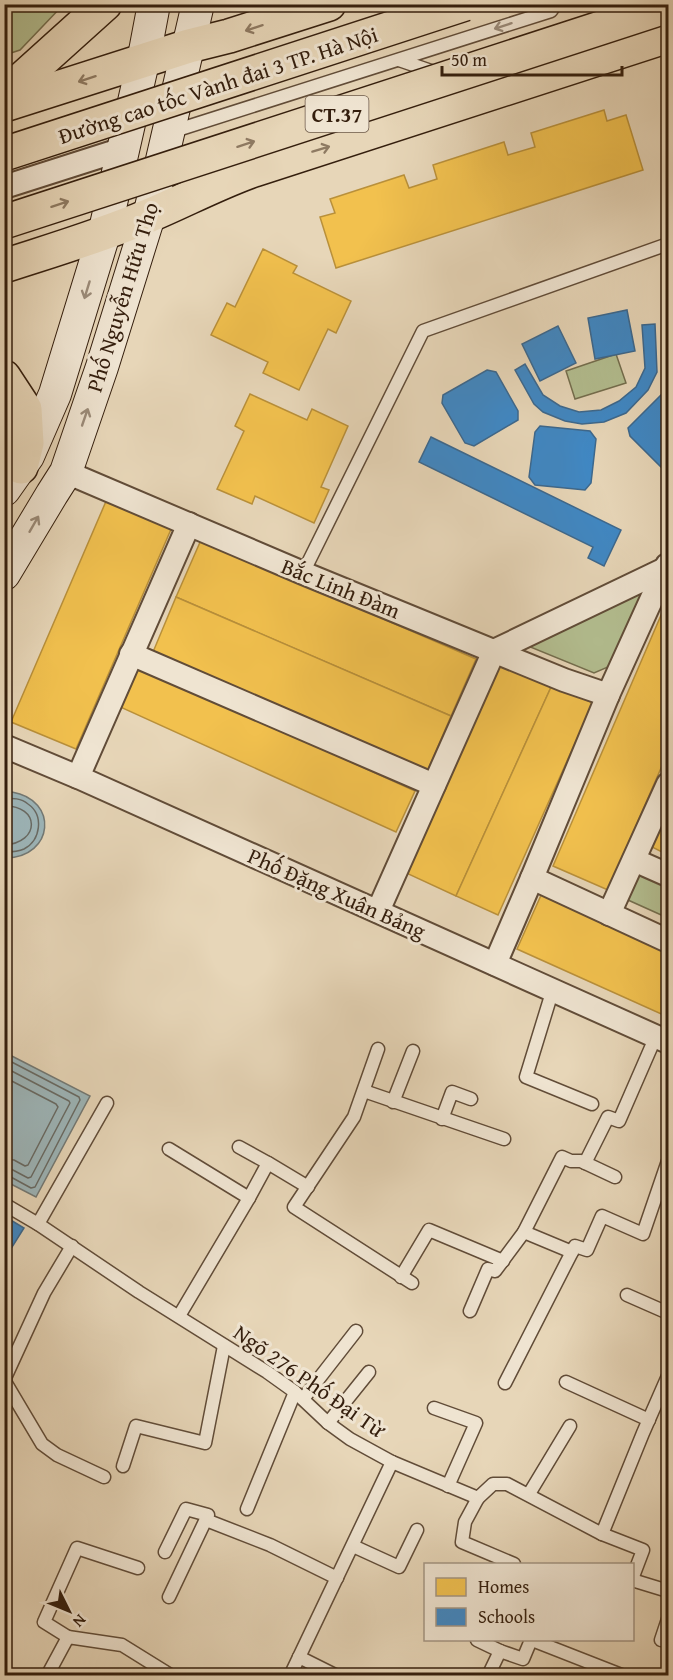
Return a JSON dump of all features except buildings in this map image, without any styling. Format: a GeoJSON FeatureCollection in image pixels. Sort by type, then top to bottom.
{"type":"FeatureCollection","features":[{"type":"Feature","properties":{"kind":"main road"},"geometry":{"type":"LineString","coordinates":[[4,95],[105,4]]}},
{"type":"Feature","properties":{"kind":"main road","name":"Phố Nguyễn Hữu Thọ"},"geometry":{"type":"LineString","coordinates":[[13,479],[28,456],[55,394],[104,234],[154,4]]}},
{"type":"Feature","properties":{"kind":"main road","name":"Phố Nguyễn Hữu Thọ"},"geometry":{"type":"LineString","coordinates":[[4,574],[66,472],[102,367],[149,216],[198,4]]}},
{"type":"Feature","properties":{"kind":"main road"},"geometry":{"type":"LineString","coordinates":[[4,105],[329,4]]}},
{"type":"Feature","properties":{"kind":"main road","name":"Đường cao tốc Vành đai 3 TP. Hà Nội"},"geometry":{"type":"LineString","coordinates":[[4,154],[465,4]]}},
{"type":"Feature","properties":{"kind":"main road","name":"CT.37"},"geometry":{"type":"LineString","coordinates":[[4,222],[669,6]]}},
{"type":"Feature","properties":{"kind":"main road"},"geometry":{"type":"LineString","coordinates":[[4,266],[104,234],[228,179],[479,86],[669,36]]}},
{"type":"Feature","properties":{"kind":"main road"},"geometry":{"type":"LineString","coordinates":[[123,149],[169,133]]}},
{"type":"Feature","properties":{"kind":"main road"},"geometry":{"type":"LineString","coordinates":[[4,377],[25,409],[27,443],[13,479]]}},
{"type":"Feature","properties":{"kind":"street"},"geometry":{"type":"LineString","coordinates":[[4,187],[123,149]]}},
{"type":"Feature","properties":{"kind":"street","name":"Bắc Linh Đàm"},"geometry":{"type":"LineString","coordinates":[[66,472],[303,573],[564,680],[608,695]]}},
{"type":"Feature","properties":{"kind":"street"},"geometry":{"type":"LineString","coordinates":[[78,777],[189,524]]}},
{"type":"Feature","properties":{"kind":"street"},"geometry":{"type":"LineString","coordinates":[[378,911],[494,651],[667,565]]}},
{"type":"Feature","properties":{"kind":"street"},"geometry":{"type":"LineString","coordinates":[[495,964],[608,695],[667,565]]}},
{"type":"Feature","properties":{"kind":"street"},"geometry":{"type":"LineString","coordinates":[[131,654],[435,785]]}},
{"type":"Feature","properties":{"kind":"street","name":"Phố Đặng Xuân Bảng"},"geometry":{"type":"LineString","coordinates":[[4,747],[78,777],[662,1039]]}},
{"type":"Feature","properties":{"kind":"street"},"geometry":{"type":"LineString","coordinates":[[609,914],[669,784]]}},
{"type":"Feature","properties":{"kind":"street"},"geometry":{"type":"LineString","coordinates":[[634,860],[669,875]]}},
{"type":"Feature","properties":{"kind":"street"},"geometry":{"type":"LineString","coordinates":[[532,878],[669,941]]}},
{"type":"Feature","properties":{"kind":"lane"},"geometry":{"type":"LineString","coordinates":[[169,133],[551,11],[556,4]]}},
{"type":"Feature","properties":{"kind":"lane"},"geometry":{"type":"LineString","coordinates":[[399,60],[479,86]]}},
{"type":"Feature","properties":{"kind":"lane"},"geometry":{"type":"LineString","coordinates":[[303,573],[423,331],[669,244]]}},
{"type":"Feature","properties":{"kind":"lane"},"geometry":{"type":"LineString","coordinates":[[553,989],[526,1077],[592,1104]]}},
{"type":"Feature","properties":{"kind":"lane"},"geometry":{"type":"LineString","coordinates":[[585,1163],[608,1117],[619,1121],[662,1039]]}},
{"type":"Feature","properties":{"kind":"lane"},"geometry":{"type":"LineString","coordinates":[[378,1049],[354,1117],[294,1207],[406,1280],[429,1230],[503,1261]]}},
{"type":"Feature","properties":{"kind":"lane"},"geometry":{"type":"LineString","coordinates":[[393,1102],[413,1051]]}},
{"type":"Feature","properties":{"kind":"lane"},"geometry":{"type":"LineString","coordinates":[[364,1091],[504,1139]]}},
{"type":"Feature","properties":{"kind":"lane"},"geometry":{"type":"LineString","coordinates":[[442,1119],[452,1092],[471,1099]]}},
{"type":"Feature","properties":{"kind":"lane"},"geometry":{"type":"LineString","coordinates":[[38,1224],[107,1103]]}},
{"type":"Feature","properties":{"kind":"lane"},"geometry":{"type":"LineString","coordinates":[[239,1147],[308,1187]]}},
{"type":"Feature","properties":{"kind":"lane"},"geometry":{"type":"LineString","coordinates":[[169,1149],[249,1198]]}},
{"type":"Feature","properties":{"kind":"lane"},"geometry":{"type":"LineString","coordinates":[[470,1311],[488,1269],[495,1271],[524,1232],[562,1157],[571,1161],[581,1161],[615,1177]]}},
{"type":"Feature","properties":{"kind":"lane"},"geometry":{"type":"LineString","coordinates":[[505,1383],[575,1246],[587,1250],[602,1216],[643,1234],[669,1161]]}},
{"type":"Feature","properties":{"kind":"lane"},"geometry":{"type":"LineString","coordinates":[[179,1316],[268,1163]]}},
{"type":"Feature","properties":{"kind":"lane","name":"Ngõ 276 Phố Đại Từ"},"geometry":{"type":"LineString","coordinates":[[4,1204],[267,1372],[350,1439],[392,1462],[478,1497]]}},
{"type":"Feature","properties":{"kind":"lane"},"geometry":{"type":"LineString","coordinates":[[524,1232],[572,1252]]}},
{"type":"Feature","properties":{"kind":"lane"},"geometry":{"type":"LineString","coordinates":[[72,1246],[44,1293],[4,1380],[42,1444],[57,1455],[104,1477]]}},
{"type":"Feature","properties":{"kind":"lane"},"geometry":{"type":"LineString","coordinates":[[627,1295],[669,1313]]}},
{"type":"Feature","properties":{"kind":"lane"},"geometry":{"type":"LineString","coordinates":[[246,1509],[299,1396],[356,1330]]}},
{"type":"Feature","properties":{"kind":"lane"},"geometry":{"type":"LineString","coordinates":[[123,1466],[132,1425],[210,1444],[224,1346]]}},
{"type":"Feature","properties":{"kind":"lane"},"geometry":{"type":"LineString","coordinates":[[328,1423],[369,1372]]}},
{"type":"Feature","properties":{"kind":"lane"},"geometry":{"type":"LineString","coordinates":[[602,1534],[648,1420],[669,1376]]}},
{"type":"Feature","properties":{"kind":"lane"},"geometry":{"type":"LineString","coordinates":[[566,1382],[648,1420]]}},
{"type":"Feature","properties":{"kind":"lane"},"geometry":{"type":"LineString","coordinates":[[434,1408],[476,1423],[448,1486]]}},
{"type":"Feature","properties":{"kind":"lane"},"geometry":{"type":"LineString","coordinates":[[529,1494],[570,1426]]}},
{"type":"Feature","properties":{"kind":"lane"},"geometry":{"type":"LineString","coordinates":[[290,1676],[392,1462]]}},
{"type":"Feature","properties":{"kind":"lane"},"geometry":{"type":"LineString","coordinates":[[512,1563],[462,1542],[465,1521],[478,1497],[493,1484],[507,1484],[602,1534],[643,1550],[634,1576]]}},
{"type":"Feature","properties":{"kind":"lane"},"geometry":{"type":"LineString","coordinates":[[165,1552],[186,1509],[208,1515],[169,1597]]}},
{"type":"Feature","properties":{"kind":"lane"},"geometry":{"type":"LineString","coordinates":[[206,1520],[270,1545],[337,1578]]}},
{"type":"Feature","properties":{"kind":"lane"},"geometry":{"type":"LineString","coordinates":[[353,1546],[399,1567],[417,1530]]}},
{"type":"Feature","properties":{"kind":"lane"},"geometry":{"type":"LineString","coordinates":[[138,1568],[77,1548],[44,1622],[68,1637],[122,1645],[172,1676]]}},
{"type":"Feature","properties":{"kind":"lane"},"geometry":{"type":"LineString","coordinates":[[634,1579],[669,1591]]}},
{"type":"Feature","properties":{"kind":"lane"},"geometry":{"type":"LineString","coordinates":[[661,1640],[669,1619]]}},
{"type":"Feature","properties":{"kind":"lane"},"geometry":{"type":"LineString","coordinates":[[47,1676],[68,1637]]}},
{"type":"Feature","properties":{"kind":"lane"},"geometry":{"type":"LineString","coordinates":[[479,1641],[522,1659],[531,1641]]}},
{"type":"Feature","properties":{"kind":"lane"},"geometry":{"type":"LineString","coordinates":[[535,1641],[624,1676]]}},
{"type":"Feature","properties":{"kind":"lane"},"geometry":{"type":"LineString","coordinates":[[488,1676],[500,1651]]}},
{"type":"Feature","properties":{"kind":"lane"},"geometry":{"type":"LineString","coordinates":[[299,1657],[337,1676]]}},
{"type":"Feature","properties":{"kind":"green space"},"geometry":{"type":"Polygon","coordinates":[[[4,5],[63,5],[20,50],[5,55],[4,5]]]}},
{"type":"Feature","properties":{"kind":"green space"},"geometry":{"type":"Polygon","coordinates":[[[616,354],[626,383],[575,399],[566,371],[616,354]]]}},
{"type":"Feature","properties":{"kind":"green space"},"geometry":{"type":"Polygon","coordinates":[[[644,592],[615,664],[594,673],[523,644],[644,592]]]}},
{"type":"Feature","properties":{"kind":"green space"},"geometry":{"type":"Polygon","coordinates":[[[641,870],[668,882],[668,918],[628,900],[641,870]]]}},
{"type":"Feature","properties":{"kind":"water"},"geometry":{"type":"Polygon","coordinates":[[[12,792],[27,797],[38,806],[45,828],[34,848],[22,855],[6,858],[4,857],[5,793],[12,792]]]}},
{"type":"Feature","properties":{"kind":"water"},"geometry":{"type":"Polygon","coordinates":[[[4,1052],[90,1096],[36,1197],[5,1181],[4,1052]]]}}]}
